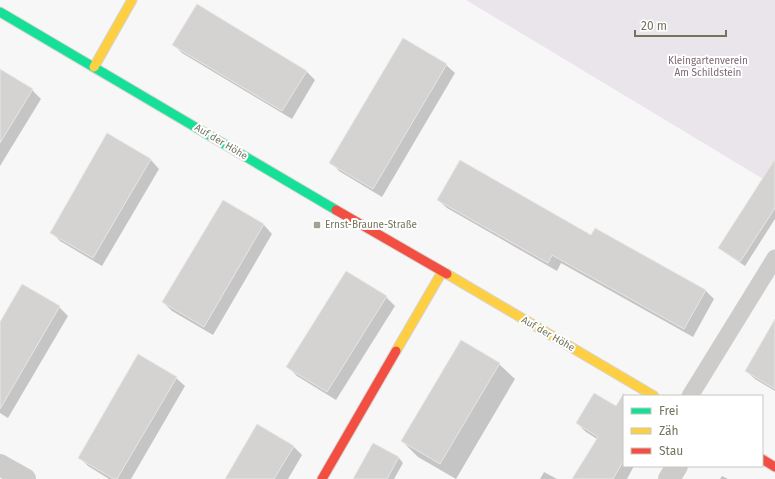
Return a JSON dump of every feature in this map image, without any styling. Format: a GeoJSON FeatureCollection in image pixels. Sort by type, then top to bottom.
{"type":"FeatureCollection","features":[{"type":"Feature","properties":{"kind":"street"},"geometry":{"type":"LineString","coordinates":[[94,67],[132,0]]}},
{"type":"Feature","properties":{"kind":"street","name":"Auf der Höhe"},"geometry":{"type":"LineString","coordinates":[[0,12],[652,395]]}},
{"type":"Feature","properties":{"kind":"street"},"geometry":{"type":"LineString","coordinates":[[322,479],[442,272]]}},
{"type":"Feature","properties":{"kind":"street"},"geometry":{"type":"LineString","coordinates":[[763,461],[775,467]]}},
{"type":"Feature","properties":{"kind":"street"},"geometry":{"type":"LineString","coordinates":[[0,465],[25,479]]}},
{"type":"Feature","properties":{"kind":"street"},"geometry":{"type":"LineString","coordinates":[[669,479],[676,467]]}},
{"type":"Feature","properties":{"kind":"lane"},"geometry":{"type":"LineString","coordinates":[[691,395],[775,258]]}},
{"type":"Feature","properties":{"kind":"green space","name":"Kleingartenverein Am Schildstein"},"geometry":{"type":"Polygon","coordinates":[[[466,0],[775,0],[775,186],[466,0]]]}},
{"type":"Feature","properties":{"kind":"building"},"geometry":{"type":"Polygon","coordinates":[[[197,4],[307,71],[282,111],[172,45],[197,4]]]}},
{"type":"Feature","properties":{"kind":"building"},"geometry":{"type":"Polygon","coordinates":[[[403,38],[447,64],[373,189],[329,163],[403,38]]]}},
{"type":"Feature","properties":{"kind":"building"},"geometry":{"type":"Polygon","coordinates":[[[0,69],[33,89],[0,143],[0,69]]]}},
{"type":"Feature","properties":{"kind":"building"},"geometry":{"type":"Polygon","coordinates":[[[107,133],[151,159],[93,258],[50,233],[107,133]]]}},
{"type":"Feature","properties":{"kind":"building"},"geometry":{"type":"Polygon","coordinates":[[[775,159],[775,208],[740,262],[718,248],[775,159]]]}},
{"type":"Feature","properties":{"kind":"building"},"geometry":{"type":"Polygon","coordinates":[[[460,160],[591,235],[595,228],[706,290],[684,329],[552,255],[548,263],[437,200],[460,160]]]}},
{"type":"Feature","properties":{"kind":"building"},"geometry":{"type":"Polygon","coordinates":[[[223,200],[264,224],[204,327],[162,302],[223,200]]]}},
{"type":"Feature","properties":{"kind":"building"},"geometry":{"type":"Polygon","coordinates":[[[346,271],[387,296],[327,392],[286,367],[346,271]]]}},
{"type":"Feature","properties":{"kind":"building"},"geometry":{"type":"Polygon","coordinates":[[[22,284],[60,306],[0,409],[0,322],[22,284]]]}},
{"type":"Feature","properties":{"kind":"building"},"geometry":{"type":"Polygon","coordinates":[[[775,319],[775,389],[745,371],[775,319]]]}},
{"type":"Feature","properties":{"kind":"building"},"geometry":{"type":"Polygon","coordinates":[[[461,340],[500,363],[440,464],[401,441],[461,340]]]}},
{"type":"Feature","properties":{"kind":"building"},"geometry":{"type":"Polygon","coordinates":[[[138,354],[177,377],[117,479],[114,479],[78,458],[138,354]]]}},
{"type":"Feature","properties":{"kind":"building"},"geometry":{"type":"Polygon","coordinates":[[[594,393],[616,406],[624,393],[623,462],[613,479],[572,479],[598,437],[576,423],[594,393]]]}},
{"type":"Feature","properties":{"kind":"building"},"geometry":{"type":"Polygon","coordinates":[[[257,424],[294,446],[274,479],[225,479],[257,424]]]}},
{"type":"Feature","properties":{"kind":"building"},"geometry":{"type":"Polygon","coordinates":[[[373,443],[399,457],[387,479],[353,479],[373,443]]]}},
{"type":"Feature","properties":{"kind":"traffic: fast"},"geometry":{"type":"LineString","coordinates":[[0,12],[336,210]]}},
{"type":"Feature","properties":{"kind":"traffic: slow"},"geometry":{"type":"LineString","coordinates":[[94,67],[132,0]]}},
{"type":"Feature","properties":{"kind":"traffic: slow"},"geometry":{"type":"LineString","coordinates":[[396,351],[442,272]]}},
{"type":"Feature","properties":{"kind":"traffic: slow"},"geometry":{"type":"LineString","coordinates":[[447,274],[652,395]]}},
{"type":"Feature","properties":{"kind":"traffic: jam"},"geometry":{"type":"LineString","coordinates":[[336,210],[447,274]]}},
{"type":"Feature","properties":{"kind":"traffic: jam"},"geometry":{"type":"LineString","coordinates":[[322,479],[396,351]]}},
{"type":"Feature","properties":{"kind":"traffic: jam"},"geometry":{"type":"LineString","coordinates":[[763,460],[775,467]]}},
{"type":"Feature","properties":{"kind":"place","name":"Ernst-Braune-Straße"},"geometry":{"type":"Point","coordinates":[317,225]}}]}
